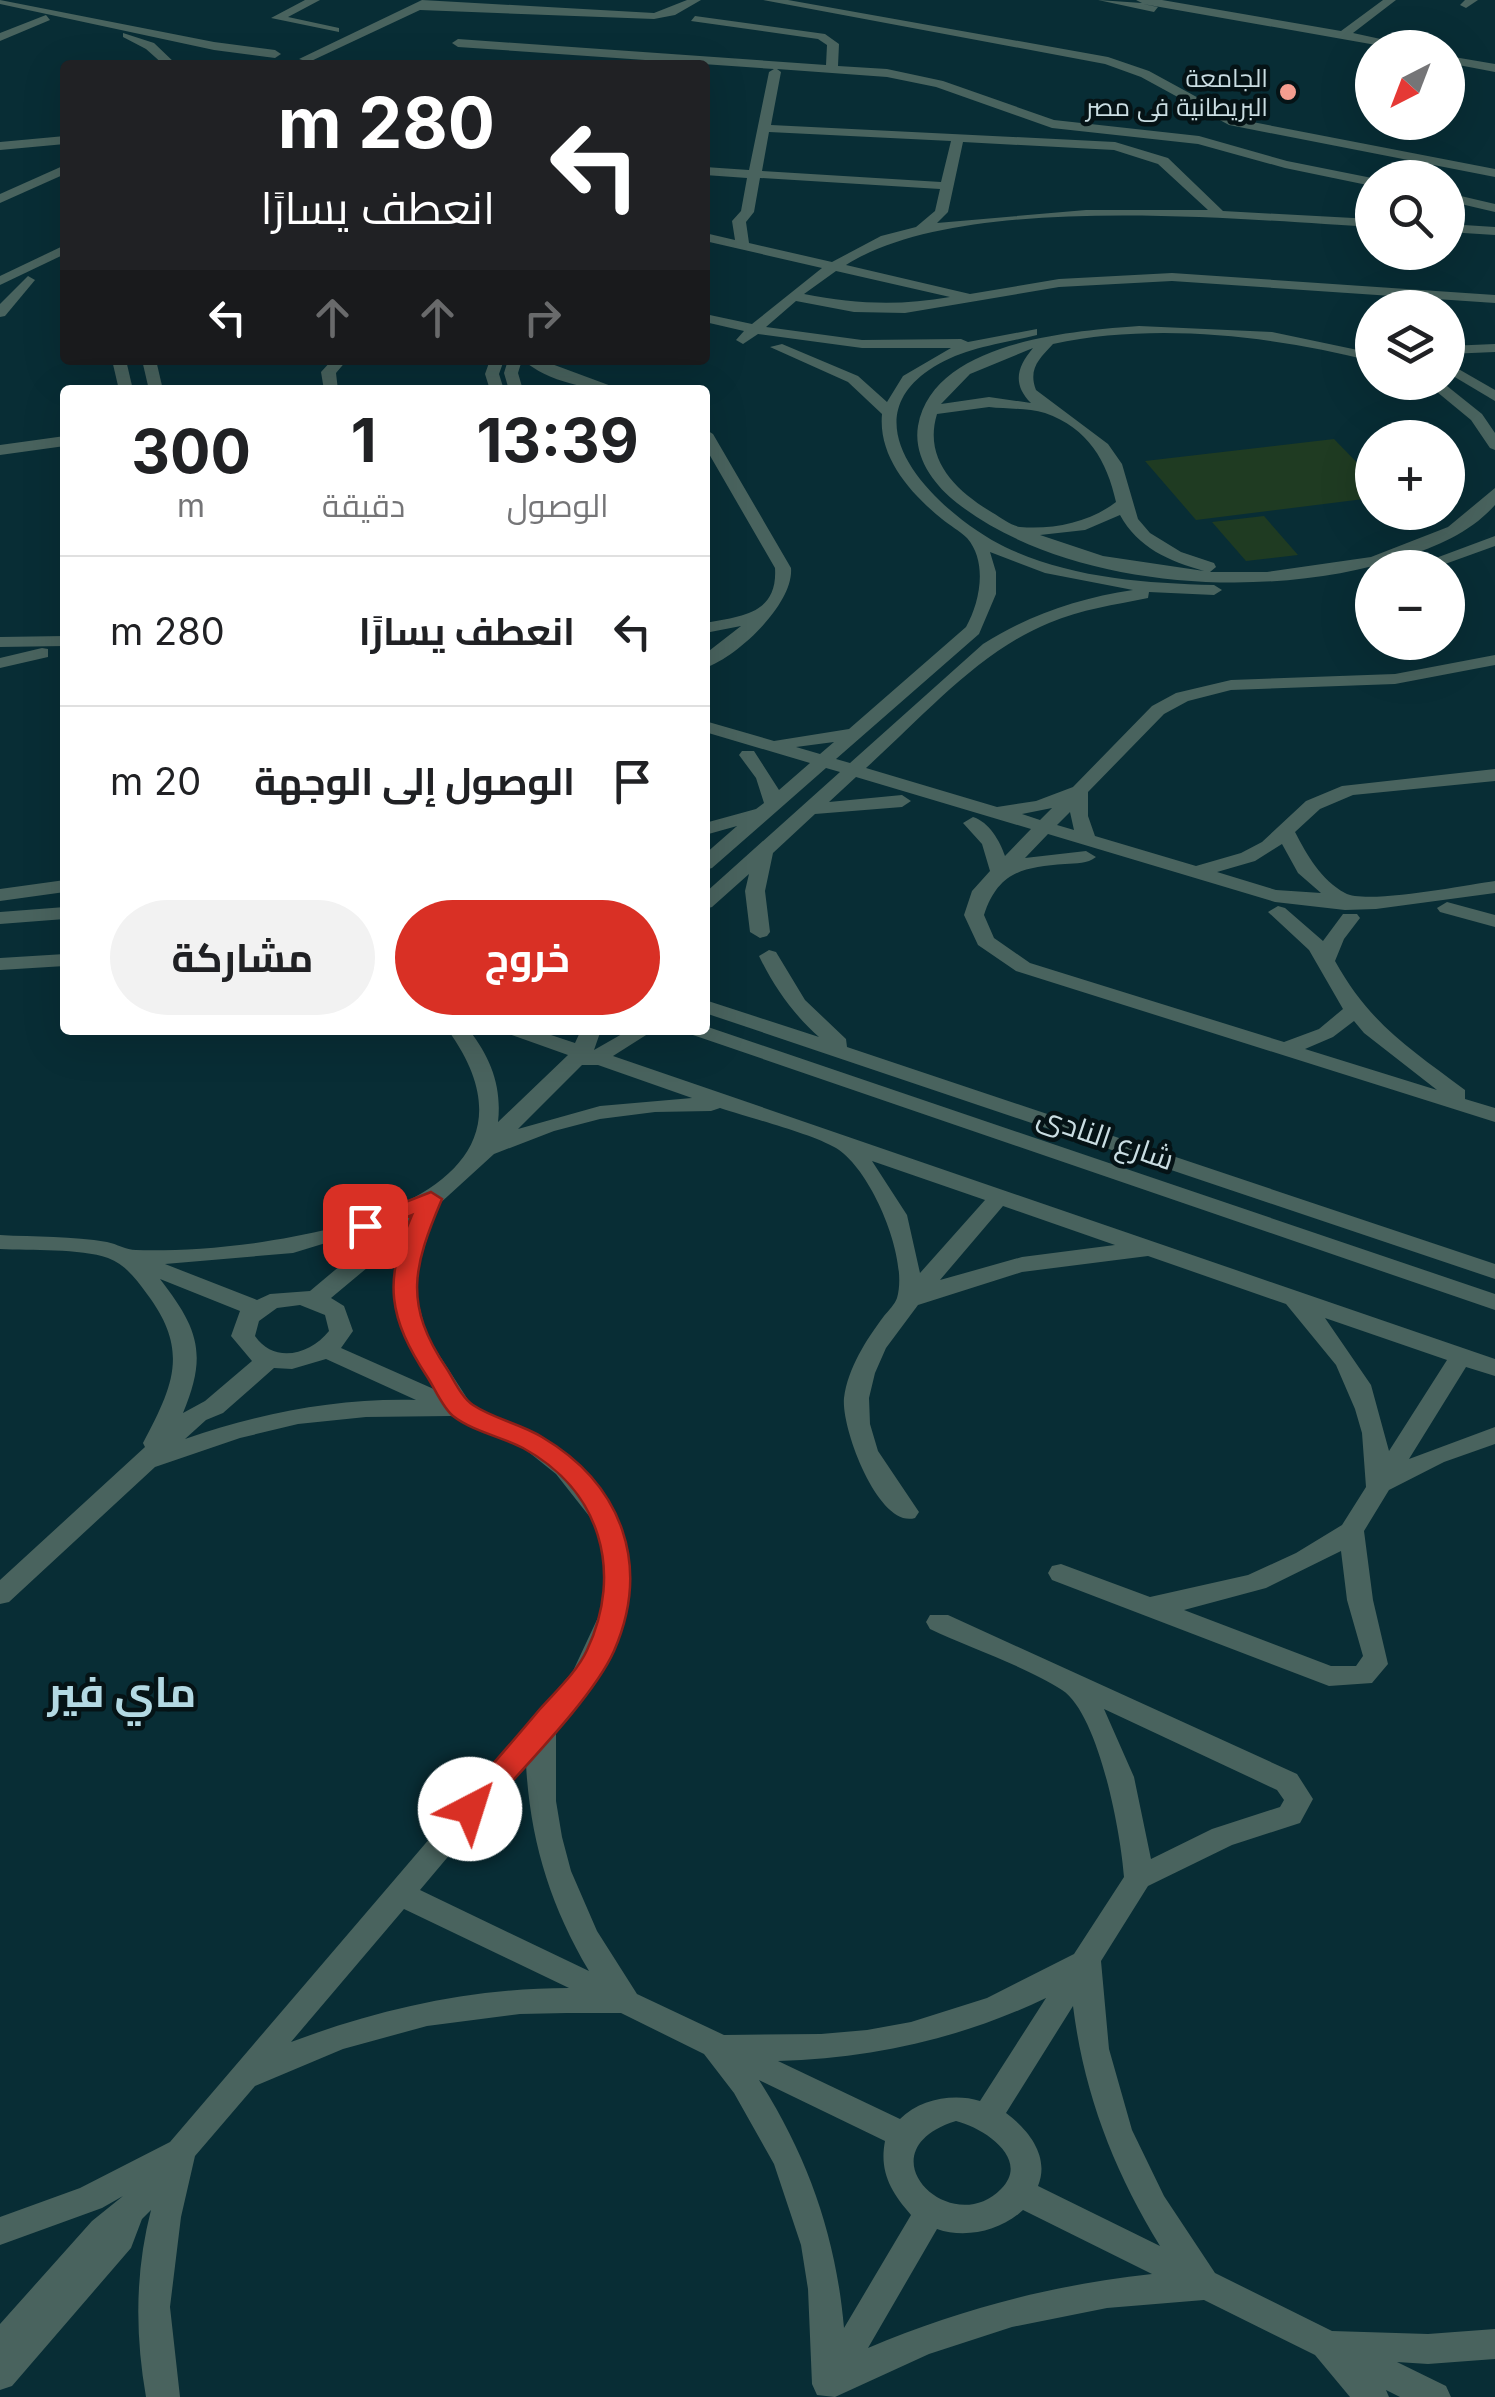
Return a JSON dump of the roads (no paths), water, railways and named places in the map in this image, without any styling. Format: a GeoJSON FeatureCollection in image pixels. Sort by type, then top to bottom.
{"type":"FeatureCollection","features":[{"type":"Feature","properties":{"kind":"street"},"geometry":{"type":"LineString","coordinates":[[314,0],[277,18],[336,30]]}},
{"type":"Feature","properties":{"kind":"street"},"geometry":{"type":"LineString","coordinates":[[256,60],[401,0]]}},
{"type":"Feature","properties":{"kind":"street"},"geometry":{"type":"LineString","coordinates":[[310,60],[425,3],[654,16],[671,13],[695,0]]}},
{"type":"Feature","properties":{"kind":"street"},"geometry":{"type":"LineString","coordinates":[[769,0],[1064,50]]}},
{"type":"Feature","properties":{"kind":"street"},"geometry":{"type":"LineString","coordinates":[[792,0],[1064,50],[1137,70],[1233,122],[1495,170]]}},
{"type":"Feature","properties":{"kind":"street"},"geometry":{"type":"LineString","coordinates":[[1104,0],[1355,44]]}},
{"type":"Feature","properties":{"kind":"street"},"geometry":{"type":"LineString","coordinates":[[1142,0],[1355,37]]}},
{"type":"Feature","properties":{"kind":"street"},"geometry":{"type":"LineString","coordinates":[[1183,0],[1205,11]]}},
{"type":"Feature","properties":{"kind":"street"},"geometry":{"type":"LineString","coordinates":[[1343,35],[1390,0]]}},
{"type":"Feature","properties":{"kind":"street"},"geometry":{"type":"LineString","coordinates":[[0,5],[124,34],[208,48],[285,51],[302,60]]}},
{"type":"Feature","properties":{"kind":"street"},"geometry":{"type":"LineString","coordinates":[[0,5],[208,48],[240,60]]}},
{"type":"Feature","properties":{"kind":"street"},"geometry":{"type":"LineString","coordinates":[[0,26],[28,14]]}},
{"type":"Feature","properties":{"kind":"street"},"geometry":{"type":"LineString","coordinates":[[0,37],[46,18]]}},
{"type":"Feature","properties":{"kind":"street"},"geometry":{"type":"LineString","coordinates":[[695,19],[822,36],[832,44],[832,66]]}},
{"type":"Feature","properties":{"kind":"street"},"geometry":{"type":"LineString","coordinates":[[124,34],[150,46],[165,60]]}},
{"type":"Feature","properties":{"kind":"street"},"geometry":{"type":"LineString","coordinates":[[458,44],[832,66],[938,84],[1052,124],[1199,140],[1355,178]]}},
{"type":"Feature","properties":{"kind":"street"},"geometry":{"type":"LineString","coordinates":[[1465,59],[1495,65]]}},
{"type":"Feature","properties":{"kind":"street"},"geometry":{"type":"LineString","coordinates":[[758,62],[775,72]]}},
{"type":"Feature","properties":{"kind":"street"},"geometry":{"type":"LineString","coordinates":[[775,72],[795,64]]}},
{"type":"Feature","properties":{"kind":"street"},"geometry":{"type":"LineString","coordinates":[[710,232],[739,221],[747,212],[775,72]]}},
{"type":"Feature","properties":{"kind":"street"},"geometry":{"type":"LineString","coordinates":[[764,128],[1100,144],[1142,152],[1170,166],[1219,214]]}},
{"type":"Feature","properties":{"kind":"street"},"geometry":{"type":"LineString","coordinates":[[0,134],[36,143]]}},
{"type":"Feature","properties":{"kind":"street"},"geometry":{"type":"LineString","coordinates":[[920,230],[941,212],[958,137]]}},
{"type":"Feature","properties":{"kind":"street"},"geometry":{"type":"LineString","coordinates":[[0,146],[60,141]]}},
{"type":"Feature","properties":{"kind":"street"},"geometry":{"type":"LineString","coordinates":[[0,185],[60,158]]}},
{"type":"Feature","properties":{"kind":"street"},"geometry":{"type":"LineString","coordinates":[[0,199],[60,171]]}},
{"type":"Feature","properties":{"kind":"street"},"geometry":{"type":"LineString","coordinates":[[710,171],[947,186]]}},
{"type":"Feature","properties":{"kind":"street"},"geometry":{"type":"LineString","coordinates":[[1465,200],[1495,208]]}},
{"type":"Feature","properties":{"kind":"street"},"geometry":{"type":"LineString","coordinates":[[941,212],[968,223]]}},
{"type":"Feature","properties":{"kind":"street"},"geometry":{"type":"LineString","coordinates":[[749,334],[792,296],[871,246],[920,230],[1091,213],[1219,214],[1355,223]]}},
{"type":"Feature","properties":{"kind":"street"},"geometry":{"type":"LineString","coordinates":[[739,221],[743,246]]}},
{"type":"Feature","properties":{"kind":"street"},"geometry":{"type":"LineString","coordinates":[[1465,229],[1495,232]]}},
{"type":"Feature","properties":{"kind":"street"},"geometry":{"type":"LineString","coordinates":[[710,236],[972,298]]}},
{"type":"Feature","properties":{"kind":"street"},"geometry":{"type":"LineString","coordinates":[[0,281],[60,251]]}},
{"type":"Feature","properties":{"kind":"street"},"geometry":{"type":"LineString","coordinates":[[0,294],[60,264]]}},
{"type":"Feature","properties":{"kind":"street"},"geometry":{"type":"LineString","coordinates":[[792,296],[880,310],[929,307],[1059,283],[1172,277],[1495,299]]}},
{"type":"Feature","properties":{"kind":"street"},"geometry":{"type":"LineString","coordinates":[[0,313],[28,280]]}},
{"type":"Feature","properties":{"kind":"street"},"geometry":{"type":"LineString","coordinates":[[710,331],[838,345],[912,346],[990,341],[1091,322],[1166,318],[1244,321],[1355,339]]}},
{"type":"Feature","properties":{"kind":"street"},"geometry":{"type":"LineString","coordinates":[[710,320],[818,362],[866,388],[890,414]]}},
{"type":"Feature","properties":{"kind":"street"},"geometry":{"type":"LineString","coordinates":[[1355,353],[1302,339],[1212,328],[1121,331],[1046,343],[996,357],[957,376],[944,388],[931,410],[924,436],[931,464],[961,498],[1010,528],[1060,550],[1102,562],[1150,570],[1240,576],[1316,571],[1408,551],[1452,530]]}},
{"type":"Feature","properties":{"kind":"street"},"geometry":{"type":"LineString","coordinates":[[990,341],[943,358],[915,374],[897,393],[890,414],[896,448],[913,484],[929,502],[974,536],[1015,557],[1109,592]]}},
{"type":"Feature","properties":{"kind":"street"},"geometry":{"type":"LineString","coordinates":[[1046,343],[1027,363],[1024,372],[1029,392],[1103,447],[1121,476],[1125,503],[1138,530],[1162,548],[1240,576]]}},
{"type":"Feature","properties":{"kind":"street"},"geometry":{"type":"LineString","coordinates":[[912,346],[943,358],[957,376]]}},
{"type":"Feature","properties":{"kind":"street"},"geometry":{"type":"LineString","coordinates":[[1465,348],[1495,348]]}},
{"type":"Feature","properties":{"kind":"street"},"geometry":{"type":"LineString","coordinates":[[540,365],[598,385]]}},
{"type":"Feature","properties":{"kind":"street"},"geometry":{"type":"LineString","coordinates":[[1465,378],[1495,398]]}},
{"type":"Feature","properties":{"kind":"street"},"geometry":{"type":"LineString","coordinates":[[866,388],[897,393],[944,388]]}},
{"type":"Feature","properties":{"kind":"street"},"geometry":{"type":"LineString","coordinates":[[1465,398],[1495,398]]}},
{"type":"Feature","properties":{"kind":"street"},"geometry":{"type":"LineString","coordinates":[[1458,400],[1477,416],[1495,446]]}},
{"type":"Feature","properties":{"kind":"street"},"geometry":{"type":"LineString","coordinates":[[931,410],[989,402],[1050,410]]}},
{"type":"Feature","properties":{"kind":"street"},"geometry":{"type":"LineString","coordinates":[[1,454],[60,442]]}},
{"type":"Feature","properties":{"kind":"street"},"geometry":{"type":"LineString","coordinates":[[710,443],[786,576],[784,592],[710,659]]}},
{"type":"Feature","properties":{"kind":"street"},"geometry":{"type":"LineString","coordinates":[[1,454],[60,452]]}},
{"type":"Feature","properties":{"kind":"street"},"geometry":{"type":"LineString","coordinates":[[1495,495],[1465,524],[1495,539]]}},
{"type":"Feature","properties":{"kind":"street"},"geometry":{"type":"LineString","coordinates":[[1010,528],[1050,530],[1087,525],[1113,514],[1125,503]]}},
{"type":"Feature","properties":{"kind":"street"},"geometry":{"type":"LineString","coordinates":[[710,860],[973,630],[986,606],[989,570],[974,536]]}},
{"type":"Feature","properties":{"kind":"street"},"geometry":{"type":"LineString","coordinates":[[1465,552],[1495,539]]}},
{"type":"Feature","properties":{"kind":"street"},"geometry":{"type":"LineString","coordinates":[[989,570],[1015,557],[1060,550]]}},
{"type":"Feature","properties":{"kind":"street"},"geometry":{"type":"LineString","coordinates":[[1465,555],[1495,552]]}},
{"type":"Feature","properties":{"kind":"street"},"geometry":{"type":"LineString","coordinates":[[1102,562],[1109,592]]}},
{"type":"Feature","properties":{"kind":"street"},"geometry":{"type":"LineString","coordinates":[[710,899],[1005,637],[1109,592],[1282,588],[1355,579]]}},
{"type":"Feature","properties":{"kind":"street"},"geometry":{"type":"LineString","coordinates":[[710,627],[761,616]]}},
{"type":"Feature","properties":{"kind":"street"},"geometry":{"type":"LineString","coordinates":[[0,642],[60,641]]}},
{"type":"Feature","properties":{"kind":"street"},"geometry":{"type":"LineString","coordinates":[[0,642],[8,652],[1,663]]}},
{"type":"Feature","properties":{"kind":"street"},"geometry":{"type":"LineString","coordinates":[[1,663],[60,651]]}},
{"type":"Feature","properties":{"kind":"street"},"geometry":{"type":"LineString","coordinates":[[1491,1114],[1014,962],[985,941],[974,916],[982,891],[1000,872],[1158,710],[1189,694],[1231,685],[1395,679],[1495,660]]}},
{"type":"Feature","properties":{"kind":"street"},"geometry":{"type":"LineString","coordinates":[[710,728],[754,750],[856,734]]}},
{"type":"Feature","properties":{"kind":"street"},"geometry":{"type":"LineString","coordinates":[[710,741],[754,750],[1087,849],[1278,912],[1447,908],[1495,901]]}},
{"type":"Feature","properties":{"kind":"street"},"geometry":{"type":"LineString","coordinates":[[885,742],[907,796]]}},
{"type":"Feature","properties":{"kind":"street"},"geometry":{"type":"LineString","coordinates":[[754,750],[765,778],[769,808]]}},
{"type":"Feature","properties":{"kind":"street"},"geometry":{"type":"LineString","coordinates":[[1192,873],[1248,857],[1285,832],[1313,805],[1348,790],[1495,775]]}},
{"type":"Feature","properties":{"kind":"street"},"geometry":{"type":"LineString","coordinates":[[982,818],[1040,806],[1079,792]]}},
{"type":"Feature","properties":{"kind":"street"},"geometry":{"type":"LineString","coordinates":[[1079,792],[1079,816],[1087,849]]}},
{"type":"Feature","properties":{"kind":"street"},"geometry":{"type":"LineString","coordinates":[[809,810],[907,796]]}},
{"type":"Feature","properties":{"kind":"street"},"geometry":{"type":"LineString","coordinates":[[710,827],[769,808]]}},
{"type":"Feature","properties":{"kind":"street"},"geometry":{"type":"LineString","coordinates":[[982,818],[1000,872]]}},
{"type":"Feature","properties":{"kind":"street"},"geometry":{"type":"LineString","coordinates":[[1285,832],[1305,869],[1348,911]]}},
{"type":"Feature","properties":{"kind":"street"},"geometry":{"type":"LineString","coordinates":[[1000,872],[1087,849],[1348,911],[1495,887]]}},
{"type":"Feature","properties":{"kind":"street"},"geometry":{"type":"LineString","coordinates":[[760,932],[755,890],[763,851]]}},
{"type":"Feature","properties":{"kind":"street"},"geometry":{"type":"LineString","coordinates":[[0,894],[60,887]]}},
{"type":"Feature","properties":{"kind":"street"},"geometry":{"type":"LineString","coordinates":[[1447,908],[1495,921]]}},
{"type":"Feature","properties":{"kind":"street"},"geometry":{"type":"LineString","coordinates":[[1326,960],[1348,911]]}},
{"type":"Feature","properties":{"kind":"street"},"geometry":{"type":"LineString","coordinates":[[1278,912],[1306,934],[1326,960],[1336,985],[1354,1011],[1411,1063],[1491,1114]]}},
{"type":"Feature","properties":{"kind":"street"},"geometry":{"type":"LineString","coordinates":[[0,918],[60,913]]}},
{"type":"Feature","properties":{"kind":"street"},"geometry":{"type":"LineString","coordinates":[[769,956],[784,990],[813,1024],[854,1054]]}},
{"type":"Feature","properties":{"kind":"street"},"geometry":{"type":"LineString","coordinates":[[0,964],[60,960]]}},
{"type":"Feature","properties":{"kind":"street","name":"شارع النادى"},"geometry":{"type":"LineString","coordinates":[[710,1008],[1495,1272]]}},
{"type":"Feature","properties":{"kind":"street"},"geometry":{"type":"LineString","coordinates":[[1285,1049],[1326,1034],[1354,1011]]}},
{"type":"Feature","properties":{"kind":"street","name":"شارع النادى"},"geometry":{"type":"LineString","coordinates":[[710,1034],[1495,1302]]}},
{"type":"Feature","properties":{"kind":"street"},"geometry":{"type":"LineString","coordinates":[[462,1035],[477,1055],[490,1094],[490,1114],[478,1156]]}},
{"type":"Feature","properties":{"kind":"street"},"geometry":{"type":"LineString","coordinates":[[530,1035],[1495,1368]]}},
{"type":"Feature","properties":{"kind":"street"},"geometry":{"type":"LineString","coordinates":[[588,1055],[590,1035]]}},
{"type":"Feature","properties":{"kind":"street"},"geometry":{"type":"LineString","coordinates":[[321,1301],[378,1256],[388,1240],[509,1123],[588,1055],[625,1044],[637,1035]]}},
{"type":"Feature","properties":{"kind":"street"},"geometry":{"type":"LineString","coordinates":[[478,1156],[551,1124],[611,1110],[674,1104],[738,1107]]}},
{"type":"Feature","properties":{"kind":"street"},"geometry":{"type":"LineString","coordinates":[[1000,1134],[1020,1126],[1018,1112]]}},
{"type":"Feature","properties":{"kind":"street"},"geometry":{"type":"LineString","coordinates":[[1054,1152],[1054,1138],[1070,1129]]}},
{"type":"Feature","properties":{"kind":"street"},"geometry":{"type":"LineString","coordinates":[[843,1143],[875,1178],[897,1216],[909,1257],[909,1300]]}},
{"type":"Feature","properties":{"kind":"street"},"geometry":{"type":"LineString","coordinates":[[906,1512],[870,1462],[856,1408],[866,1357],[880,1334],[1000,1197]]}},
{"type":"Feature","properties":{"kind":"street"},"geometry":{"type":"LineString","coordinates":[[130,1258],[238,1254],[290,1247],[365,1226],[431,1199]]}},
{"type":"Feature","properties":{"kind":"street"},"geometry":{"type":"LineString","coordinates":[[431,1199],[405,1266],[404,1306],[418,1345],[462,1410]]}},
{"type":"Feature","properties":{"kind":"street"},"geometry":{"type":"LineString","coordinates":[[0,1242],[106,1249],[257,1309]]}},
{"type":"Feature","properties":{"kind":"street"},"geometry":{"type":"LineString","coordinates":[[909,1300],[964,1278],[1022,1263],[1084,1254],[1157,1251]]}},
{"type":"Feature","properties":{"kind":"street"},"geometry":{"type":"LineString","coordinates":[[130,1258],[178,1318],[188,1355],[182,1394],[144,1464]]}},
{"type":"Feature","properties":{"kind":"street"},"geometry":{"type":"LineString","coordinates":[[1290,1297],[1331,1339],[1360,1386],[1376,1436],[1378,1487]]}},
{"type":"Feature","properties":{"kind":"street"},"geometry":{"type":"LineString","coordinates":[[284,1298],[321,1301],[336,1311],[342,1331],[326,1350],[299,1360],[262,1356],[243,1336],[248,1317],[257,1309],[284,1298]]}},
{"type":"Feature","properties":{"kind":"street"},"geometry":{"type":"LineString","coordinates":[[0,2348],[103,2230],[129,2212],[584,1678],[611,1627],[620,1568],[613,1536],[584,1485],[562,1463],[535,1444],[326,1350]]}},
{"type":"Feature","properties":{"kind":"street"},"geometry":{"type":"LineString","coordinates":[[6,1583],[197,1414],[210,1410],[262,1356]]}},
{"type":"Feature","properties":{"kind":"street"},"geometry":{"type":"LineString","coordinates":[[1149,1606],[1247,1586],[1304,1562],[1351,1531],[1461,1356]]}},
{"type":"Feature","properties":{"kind":"street"},"geometry":{"type":"LineString","coordinates":[[144,1464],[224,1432],[286,1415],[350,1407],[462,1410]]}},
{"type":"Feature","properties":{"kind":"street"},"geometry":{"type":"LineString","coordinates":[[1378,1487],[1435,1456],[1495,1436]]}},
{"type":"Feature","properties":{"kind":"street"},"geometry":{"type":"LineString","coordinates":[[1062,1573],[1330,1676],[1362,1676],[1375,1664],[1376,1656],[1360,1600],[1351,1531]]}},
{"type":"Feature","properties":{"kind":"street"},"geometry":{"type":"LineString","coordinates":[[939,1622],[1287,1782],[1297,1793],[1298,1805],[1290,1815],[1208,1843],[1138,1878],[988,2115]]}},
{"type":"Feature","properties":{"kind":"street"},"geometry":{"type":"LineString","coordinates":[[1076,1686],[1095,1715],[1122,1777],[1137,1844],[1138,1878]]}},
{"type":"Feature","properties":{"kind":"street"},"geometry":{"type":"LineString","coordinates":[[542,1725],[539,1794],[552,1865],[582,1936],[628,2004]]}},
{"type":"Feature","properties":{"kind":"street"},"geometry":{"type":"LineString","coordinates":[[399,1894],[903,2135]]}},
{"type":"Feature","properties":{"kind":"street"},"geometry":{"type":"LineString","coordinates":[[715,2045],[816,2048],[916,2034],[1008,2004],[1087,1959]]}},
{"type":"Feature","properties":{"kind":"street"},"geometry":{"type":"LineString","coordinates":[[1087,1959],[1090,2038],[1110,2120],[1149,2203],[1206,2284]]}},
{"type":"Feature","properties":{"kind":"street"},"geometry":{"type":"LineString","coordinates":[[242,2079],[334,2037],[431,2011],[530,2000],[628,2004]]}},
{"type":"Feature","properties":{"kind":"street"},"geometry":{"type":"LineString","coordinates":[[715,2045],[767,2116],[805,2197],[826,2287],[825,2390]]}},
{"type":"Feature","properties":{"kind":"street"},"geometry":{"type":"LineString","coordinates":[[956,2108],[988,2115],[1014,2135],[1021,2149],[1024,2163],[1018,2192],[1009,2203],[980,2218],[946,2218],[930,2212],[905,2191],[898,2177],[897,2148],[903,2135],[925,2116],[940,2110],[956,2108]]}},
{"type":"Feature","properties":{"kind":"street"},"geometry":{"type":"LineString","coordinates":[[0,2230],[91,2198],[185,2146]]}},
{"type":"Feature","properties":{"kind":"street"},"geometry":{"type":"LineString","coordinates":[[164,2397],[154,2341],[158,2240],[185,2146]]}},
{"type":"Feature","properties":{"kind":"street"},"geometry":{"type":"LineString","coordinates":[[1018,2192],[1434,2397]]}},
{"type":"Feature","properties":{"kind":"street"},"geometry":{"type":"LineString","coordinates":[[0,2375],[120,2238],[129,2212]]}},
{"type":"Feature","properties":{"kind":"street"},"geometry":{"type":"LineString","coordinates":[[825,2390],[930,2212]]}},
{"type":"Feature","properties":{"kind":"street"},"geometry":{"type":"LineString","coordinates":[[825,2390],[918,2340],[1011,2309],[1107,2291],[1206,2284]]}},
{"type":"Feature","properties":{"kind":"street"},"geometry":{"type":"LineString","coordinates":[[1320,2341],[1428,2349],[1495,2344]]}},
{"type":"Feature","properties":{"kind":"street"},"geometry":{"type":"LineString","coordinates":[[1320,2341],[1372,2397]]}},
{"type":"Feature","properties":{"kind":"place","name":"الجامعة البريطانية فى مصر"},"geometry":{"type":"Point","coordinates":[1288,92]}},
{"type":"Feature","properties":{"kind":"district","name":"ماي فير"},"geometry":{"type":"Point","coordinates":[122,1691]}}]}
